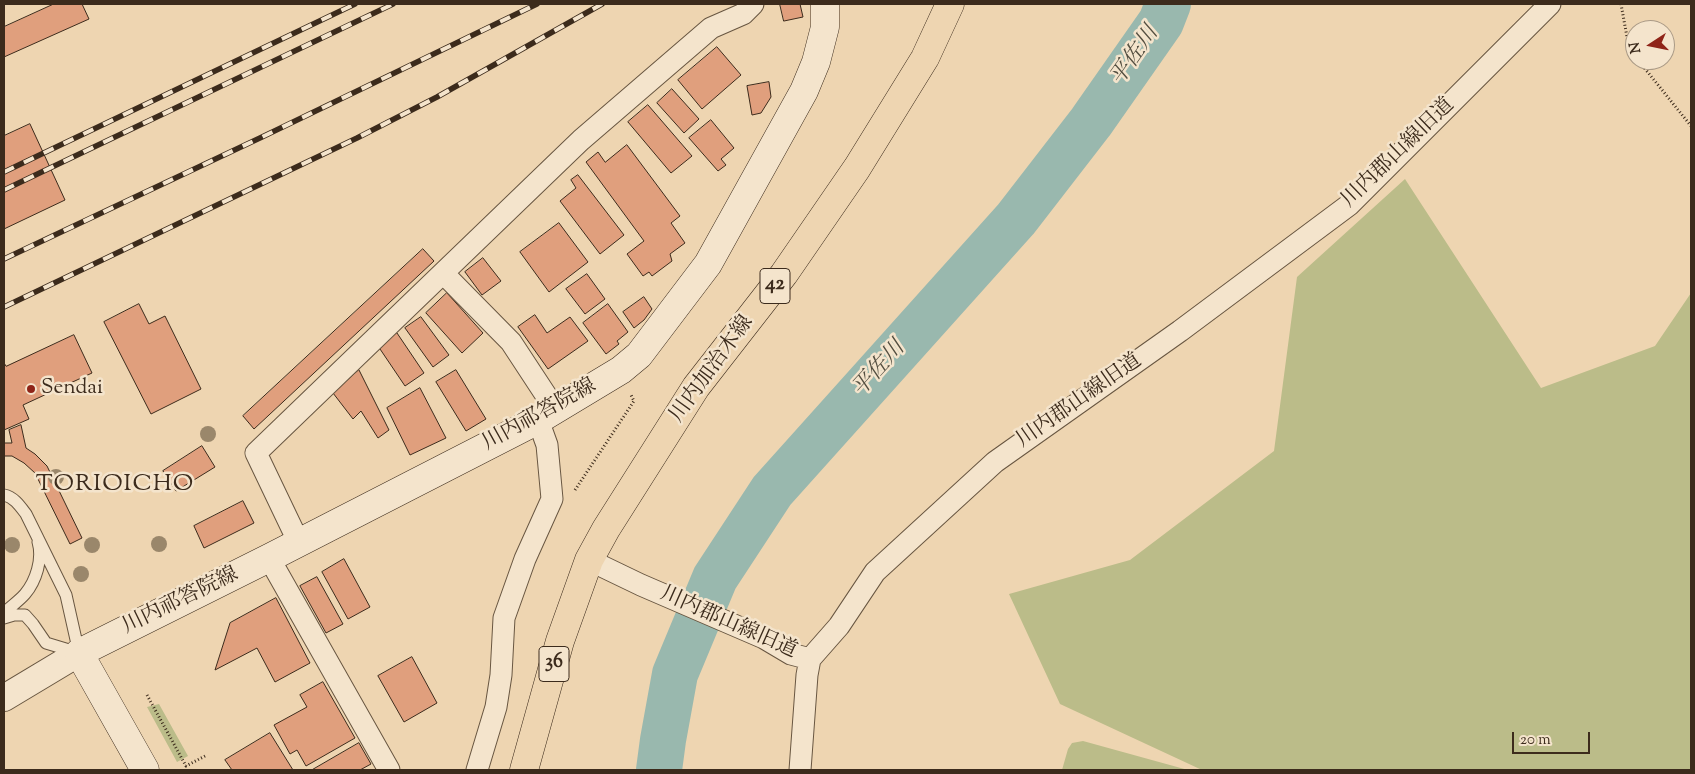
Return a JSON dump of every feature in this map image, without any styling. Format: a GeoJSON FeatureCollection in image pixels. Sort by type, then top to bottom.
{"type":"FeatureCollection","features":[{"type":"Feature","properties":{"kind":"main road","name":"川内祁答院線"},"geometry":{"type":"LineString","coordinates":[[79,653],[270,558],[547,414],[621,370],[639,355],[708,264],[804,91],[816,62],[825,27],[825,4]]}},
{"type":"Feature","properties":{"kind":"main road","name":"川内加治木線"},"geometry":{"type":"LineString","coordinates":[[589,560],[606,529],[696,387],[784,274],[857,168],[925,58],[950,4]]}},
{"type":"Feature","properties":{"kind":"main road","name":"36"},"geometry":{"type":"LineString","coordinates":[[524,770],[560,641],[589,560]]}},
{"type":"Feature","properties":{"kind":"main road"},"geometry":{"type":"LineString","coordinates":[[79,653],[145,770]]}},
{"type":"Feature","properties":{"kind":"street"},"geometry":{"type":"LineString","coordinates":[[299,543],[256,453],[581,140],[711,28],[743,14],[753,4]]}},
{"type":"Feature","properties":{"kind":"street","name":"川内郡山線旧道"},"geometry":{"type":"LineString","coordinates":[[589,560],[641,585],[764,638],[791,654],[810,659],[839,626],[875,572],[995,462],[1180,330],[1349,205],[1550,4]]}},
{"type":"Feature","properties":{"kind":"street"},"geometry":{"type":"LineString","coordinates":[[443,273],[511,342],[547,414],[547,445],[552,499],[525,559],[504,618],[501,675],[496,707],[477,770]]}},
{"type":"Feature","properties":{"kind":"street"},"geometry":{"type":"LineString","coordinates":[[270,558],[389,770]]}},
{"type":"Feature","properties":{"kind":"street"},"geometry":{"type":"LineString","coordinates":[[4,698],[79,653]]}},
{"type":"Feature","properties":{"kind":"street"},"geometry":{"type":"LineString","coordinates":[[800,770],[807,675],[810,659]]}},
{"type":"Feature","properties":{"kind":"lane"},"geometry":{"type":"LineString","coordinates":[[4,495],[18,503],[34,526],[66,595],[79,653],[46,643],[34,624],[25,615],[14,615],[4,618]]}},
{"type":"Feature","properties":{"kind":"lane"},"geometry":{"type":"LineString","coordinates":[[4,613],[25,594],[37,573],[40,549],[34,526]]}},
{"type":"Feature","properties":{"kind":"path"},"geometry":{"type":"LineString","coordinates":[[1620,4],[1625,28]]}},
{"type":"Feature","properties":{"kind":"path"},"geometry":{"type":"LineString","coordinates":[[1646,70],[1691,126]]}},
{"type":"Feature","properties":{"kind":"path"},"geometry":{"type":"LineString","coordinates":[[147,695],[186,766],[207,755]]}},
{"type":"Feature","properties":{"kind":"green space"},"geometry":{"type":"Polygon","coordinates":[[[1405,179],[1541,388],[1655,346],[1691,293],[1691,770],[1202,770],[1060,704],[1009,594],[1130,560],[1274,451],[1297,277],[1405,179]]]}},
{"type":"Feature","properties":{"kind":"green space"},"geometry":{"type":"Polygon","coordinates":[[[159,704],[188,756],[177,762],[147,707],[159,704]]]}},
{"type":"Feature","properties":{"kind":"green space"},"geometry":{"type":"Polygon","coordinates":[[[1083,741],[1188,770],[1062,770],[1068,749],[1072,743],[1083,741]]]}},
{"type":"Feature","properties":{"kind":"building"},"geometry":{"type":"Polygon","coordinates":[[[54,4],[82,4],[89,19],[4,57],[4,27],[54,4]]]}},
{"type":"Feature","properties":{"kind":"building"},"geometry":{"type":"Polygon","coordinates":[[[780,4],[800,4],[803,17],[784,21],[780,4]]]}},
{"type":"Feature","properties":{"kind":"building"},"geometry":{"type":"Polygon","coordinates":[[[717,47],[741,75],[702,109],[678,80],[717,47]]]}},
{"type":"Feature","properties":{"kind":"building"},"geometry":{"type":"Polygon","coordinates":[[[769,82],[771,97],[761,113],[752,115],[747,86],[769,82]]]}},
{"type":"Feature","properties":{"kind":"building"},"geometry":{"type":"Polygon","coordinates":[[[672,89],[699,119],[684,133],[657,103],[672,89]]]}},
{"type":"Feature","properties":{"kind":"building"},"geometry":{"type":"Polygon","coordinates":[[[648,105],[692,156],[671,173],[628,122],[648,105]]]}},
{"type":"Feature","properties":{"kind":"building"},"geometry":{"type":"Polygon","coordinates":[[[711,120],[734,148],[721,159],[726,165],[718,171],[689,138],[711,120]]]}},
{"type":"Feature","properties":{"kind":"building"},"geometry":{"type":"Polygon","coordinates":[[[30,124],[65,200],[4,229],[4,136],[30,124]]]}},
{"type":"Feature","properties":{"kind":"building"},"geometry":{"type":"Polygon","coordinates":[[[627,145],[680,216],[671,223],[685,243],[670,254],[672,261],[652,276],[649,272],[643,276],[627,254],[644,241],[586,162],[598,152],[605,162],[627,145]]]}},
{"type":"Feature","properties":{"kind":"building"},"geometry":{"type":"Polygon","coordinates":[[[578,175],[624,235],[600,254],[560,201],[576,188],[571,180],[578,175]]]}},
{"type":"Feature","properties":{"kind":"building"},"geometry":{"type":"Polygon","coordinates":[[[559,223],[588,262],[549,292],[520,252],[559,223]]]}},
{"type":"Feature","properties":{"kind":"building"},"geometry":{"type":"Polygon","coordinates":[[[423,249],[434,261],[254,429],[243,416],[423,249]]]}},
{"type":"Feature","properties":{"kind":"building"},"geometry":{"type":"Polygon","coordinates":[[[483,258],[501,281],[482,295],[465,272],[483,258]]]}},
{"type":"Feature","properties":{"kind":"building"},"geometry":{"type":"Polygon","coordinates":[[[587,274],[605,299],[585,314],[566,289],[587,274]]]}},
{"type":"Feature","properties":{"kind":"building"},"geometry":{"type":"Polygon","coordinates":[[[447,293],[483,333],[462,353],[426,313],[447,293]]]}},
{"type":"Feature","properties":{"kind":"building"},"geometry":{"type":"Polygon","coordinates":[[[644,297],[652,309],[644,320],[634,328],[623,312],[644,297]]]}},
{"type":"Feature","properties":{"kind":"building"},"geometry":{"type":"Polygon","coordinates":[[[139,304],[149,324],[165,316],[201,389],[151,414],[104,322],[139,304]]]}},
{"type":"Feature","properties":{"kind":"building"},"geometry":{"type":"Polygon","coordinates":[[[608,304],[628,332],[617,341],[619,344],[606,354],[583,323],[608,304]]]}},
{"type":"Feature","properties":{"kind":"building"},"geometry":{"type":"Polygon","coordinates":[[[535,315],[547,333],[570,317],[588,341],[548,369],[518,327],[535,315]]]}},
{"type":"Feature","properties":{"kind":"building"},"geometry":{"type":"Polygon","coordinates":[[[421,317],[449,355],[433,367],[405,328],[421,317]]]}},
{"type":"Feature","properties":{"kind":"building"},"geometry":{"type":"Polygon","coordinates":[[[397,333],[424,373],[405,386],[378,346],[397,333]]]}},
{"type":"Feature","properties":{"kind":"building","name":"Sendai"},"geometry":{"type":"Polygon","coordinates":[[[74,335],[92,373],[23,405],[29,419],[4,430],[4,363],[6,366],[74,335]]]}},
{"type":"Feature","properties":{"kind":"building"},"geometry":{"type":"Polygon","coordinates":[[[359,370],[389,430],[378,438],[361,411],[353,419],[333,393],[359,370]]]}},
{"type":"Feature","properties":{"kind":"building"},"geometry":{"type":"Polygon","coordinates":[[[456,370],[486,419],[466,431],[436,382],[456,370]]]}},
{"type":"Feature","properties":{"kind":"building"},"geometry":{"type":"Polygon","coordinates":[[[420,388],[446,438],[410,455],[387,408],[420,388]]]}},
{"type":"Feature","properties":{"kind":"building"},"geometry":{"type":"Polygon","coordinates":[[[21,425],[26,448],[47,466],[82,538],[70,544],[35,473],[24,463],[12,456],[4,456],[4,443],[12,443],[9,430],[21,425]]]}},
{"type":"Feature","properties":{"kind":"building"},"geometry":{"type":"Polygon","coordinates":[[[202,446],[215,467],[176,491],[163,471],[202,446]]]}},
{"type":"Feature","properties":{"kind":"building"},"geometry":{"type":"Polygon","coordinates":[[[243,501],[254,523],[204,548],[194,526],[243,501]]]}},
{"type":"Feature","properties":{"kind":"building"},"geometry":{"type":"Polygon","coordinates":[[[344,559],[370,607],[348,619],[322,572],[344,559]]]}},
{"type":"Feature","properties":{"kind":"building"},"geometry":{"type":"Polygon","coordinates":[[[317,577],[343,624],[326,633],[300,586],[317,577]]]}},
{"type":"Feature","properties":{"kind":"building"},"geometry":{"type":"Polygon","coordinates":[[[276,598],[310,663],[275,682],[257,648],[215,670],[230,623],[276,598]]]}},
{"type":"Feature","properties":{"kind":"building"},"geometry":{"type":"Polygon","coordinates":[[[412,657],[437,703],[404,722],[378,676],[412,657]]]}},
{"type":"Feature","properties":{"kind":"building"},"geometry":{"type":"Polygon","coordinates":[[[323,682],[355,738],[306,766],[297,750],[290,754],[274,725],[307,707],[300,695],[323,682]]]}},
{"type":"Feature","properties":{"kind":"building"},"geometry":{"type":"Polygon","coordinates":[[[270,733],[293,770],[232,770],[225,760],[270,733]]]}},
{"type":"Feature","properties":{"kind":"building"},"geometry":{"type":"Polygon","coordinates":[[[359,743],[371,764],[360,770],[312,770],[359,743]]]}},
{"type":"Feature","properties":{"kind":"waterway","name":"平佐川"},"geometry":{"type":"LineString","coordinates":[[659,770],[675,674],[715,578],[772,491],[1016,219],[1091,122],[1161,22],[1168,4]]}},
{"type":"Feature","properties":{"kind":"railway"},"geometry":{"type":"LineString","coordinates":[[4,172],[355,4]]}},
{"type":"Feature","properties":{"kind":"railway"},"geometry":{"type":"LineString","coordinates":[[4,190],[393,4]]}},
{"type":"Feature","properties":{"kind":"railway"},"geometry":{"type":"LineString","coordinates":[[4,259],[537,4]]}},
{"type":"Feature","properties":{"kind":"railway"},"geometry":{"type":"LineString","coordinates":[[4,307],[357,138],[437,97],[602,4]]}},
{"type":"Feature","properties":{"kind":"place","name":"Sendai"},"geometry":{"type":"Point","coordinates":[31,389]}},
{"type":"Feature","properties":{"kind":"district","name":"TORIOICHO"},"geometry":{"type":"Point","coordinates":[115,486]}}]}
